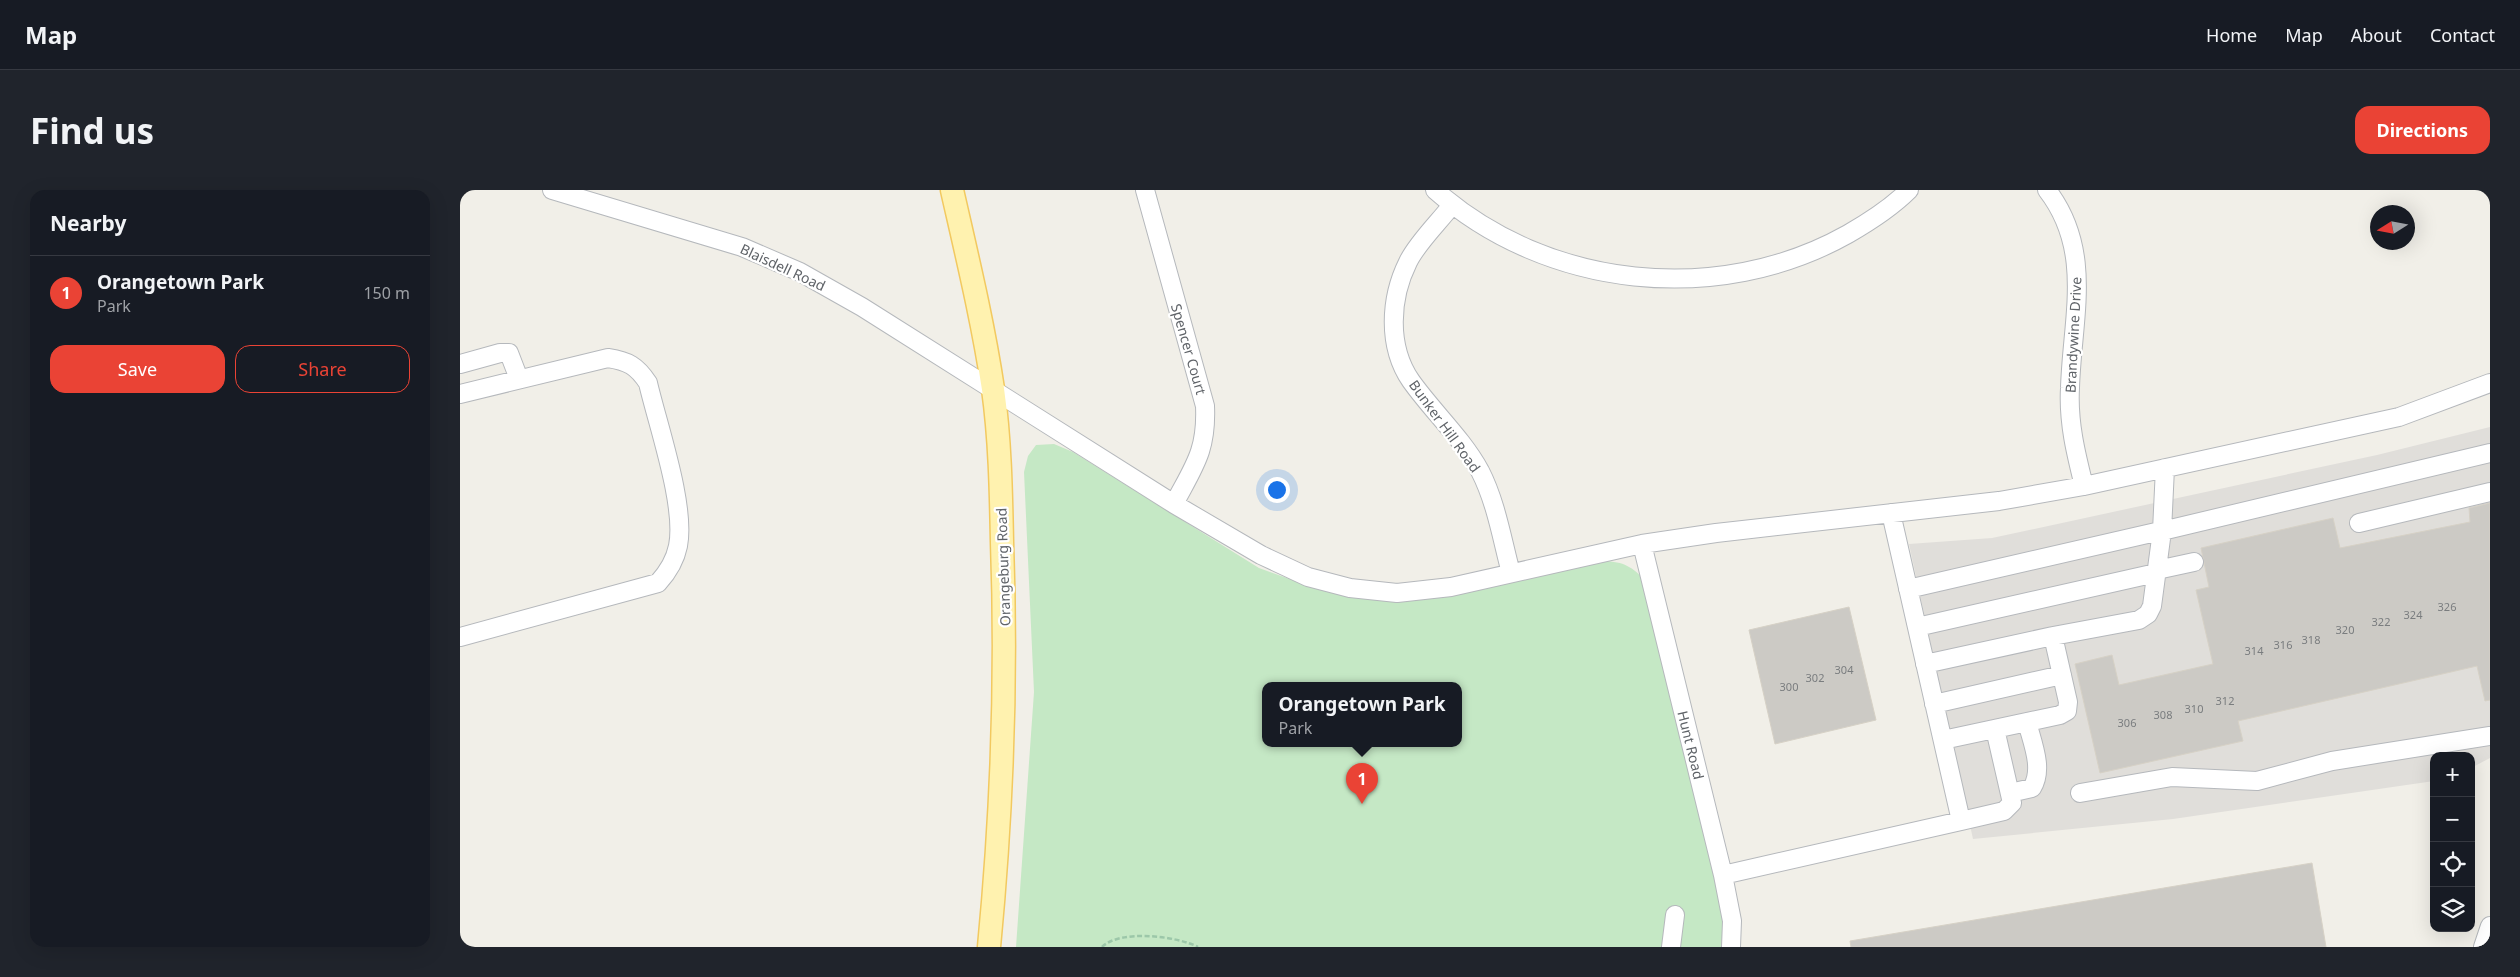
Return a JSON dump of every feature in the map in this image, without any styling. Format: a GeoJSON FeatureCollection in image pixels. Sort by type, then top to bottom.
{"type":"FeatureCollection","features":[{"type":"Feature","properties":{"kind":"main road","name":"Orangeburg Road"},"geometry":{"type":"LineString","coordinates":[[952,190],[972,277],[993,390],[1001,507],[1005,620],[1004,731],[999,836],[989,947]]}},
{"type":"Feature","properties":{"kind":"street","name":"Blaisdell Road"},"geometry":{"type":"LineString","coordinates":[[552,190],[742,247],[800,272],[862,307],[1174,504],[1261,555],[1308,577],[1350,588],[1397,592],[1451,587],[1642,544],[1716,533],[1999,501],[2084,486],[2399,417],[2490,383]]}},
{"type":"Feature","properties":{"kind":"street","name":"Spencer Court"},"geometry":{"type":"LineString","coordinates":[[1145,190],[1205,406],[1206,428],[1201,454],[1174,504]]}},
{"type":"Feature","properties":{"kind":"street"},"geometry":{"type":"LineString","coordinates":[[1435,190],[1452,205],[1515,242],[1583,268],[1637,278],[1687,280],[1735,274],[1784,263],[1829,244],[1869,222],[1909,190]]}},
{"type":"Feature","properties":{"kind":"street","name":"Brandywine Drive"},"geometry":{"type":"LineString","coordinates":[[2047,190],[2060,207],[2074,244],[2078,285],[2070,389],[2071,433],[2084,486]]}},
{"type":"Feature","properties":{"kind":"street","name":"Bunker Hill Road"},"geometry":{"type":"LineString","coordinates":[[1452,205],[1408,261],[1394,303],[1395,343],[1410,379],[1457,438],[1480,472],[1492,503],[1511,573]]}},
{"type":"Feature","properties":{"kind":"street"},"geometry":{"type":"LineString","coordinates":[[460,364],[500,353],[509,353],[519,379]]}},
{"type":"Feature","properties":{"kind":"street"},"geometry":{"type":"LineString","coordinates":[[460,394],[608,358],[625,360],[638,368],[648,383],[677,501],[680,527],[678,547],[670,570],[658,583],[460,638]]}},
{"type":"Feature","properties":{"kind":"street"},"geometry":{"type":"LineString","coordinates":[[1908,589],[2162,532],[2490,452]]}},
{"type":"Feature","properties":{"kind":"street"},"geometry":{"type":"LineString","coordinates":[[1925,664],[2139,620],[2148,614],[2152,606],[2162,532],[2165,468]]}},
{"type":"Feature","properties":{"kind":"street"},"geometry":{"type":"LineString","coordinates":[[2359,523],[2490,492]]}},
{"type":"Feature","properties":{"kind":"street"},"geometry":{"type":"LineString","coordinates":[[1891,514],[1961,821]]}},
{"type":"Feature","properties":{"kind":"street","name":"Hunt Road"},"geometry":{"type":"LineString","coordinates":[[1642,544],[1724,875],[1732,921],[1731,947]]}},
{"type":"Feature","properties":{"kind":"street"},"geometry":{"type":"LineString","coordinates":[[1917,627],[2194,562]]}},
{"type":"Feature","properties":{"kind":"street"},"geometry":{"type":"LineString","coordinates":[[1943,740],[2068,711],[2054,636]]}},
{"type":"Feature","properties":{"kind":"street"},"geometry":{"type":"LineString","coordinates":[[1934,704],[2062,675]]}},
{"type":"Feature","properties":{"kind":"street"},"geometry":{"type":"LineString","coordinates":[[2010,793],[2032,788],[2038,780],[2038,769],[2027,722]]}},
{"type":"Feature","properties":{"kind":"street"},"geometry":{"type":"LineString","coordinates":[[1724,875],[2004,811],[2012,803],[1995,729]]}},
{"type":"Feature","properties":{"kind":"street"},"geometry":{"type":"LineString","coordinates":[[2080,793],[2172,777],[2258,781],[2332,761],[2490,736]]}},
{"type":"Feature","properties":{"kind":"street"},"geometry":{"type":"LineString","coordinates":[[1671,947],[1676,915]]}},
{"type":"Feature","properties":{"kind":"street"},"geometry":{"type":"LineString","coordinates":[[2483,947],[2490,926]]}},
{"type":"Feature","properties":{"kind":"path"},"geometry":{"type":"LineString","coordinates":[[1102,947],[1111,940],[1128,937],[1177,938],[1198,947]]}},
{"type":"Feature","properties":{"kind":"shaded area"},"geometry":{"type":"Polygon","coordinates":[[[2490,427],[2490,758],[2475,766],[2475,752],[2430,752],[2430,782],[2173,819],[1973,839],[1909,544],[1992,538],[2377,455],[2490,427]]]}},
{"type":"Feature","properties":{"kind":"green space"},"geometry":{"type":"Polygon","coordinates":[[[1054,444],[1073,452],[1259,568],[1315,588],[1389,601],[1452,596],[1603,561],[1617,562],[1632,569],[1647,582],[1724,917],[1721,947],[1016,947],[1034,692],[1024,472],[1028,456],[1036,445],[1054,444]]]}},
{"type":"Feature","properties":{"kind":"building"},"geometry":{"type":"Polygon","coordinates":[[[2490,503],[2490,700],[2485,701],[2477,666],[2238,721],[2243,741],[2100,773],[2075,664],[2112,655],[2119,685],[2213,664],[2196,590],[2209,587],[2201,548],[2333,518],[2340,548],[2470,522],[2469,508],[2490,503]]]}},
{"type":"Feature","properties":{"kind":"building"},"geometry":{"type":"Polygon","coordinates":[[[1849,607],[1876,720],[1775,744],[1749,630],[1849,607]]]}},
{"type":"Feature","properties":{"kind":"building"},"geometry":{"type":"Polygon","coordinates":[[[2312,863],[2326,947],[1851,947],[1850,941],[2312,863]]]}},
{"type":"Feature","properties":{"kind":"place","name":"Orangetown Park"},"geometry":{"type":"Point","coordinates":[1362,804]}}]}
